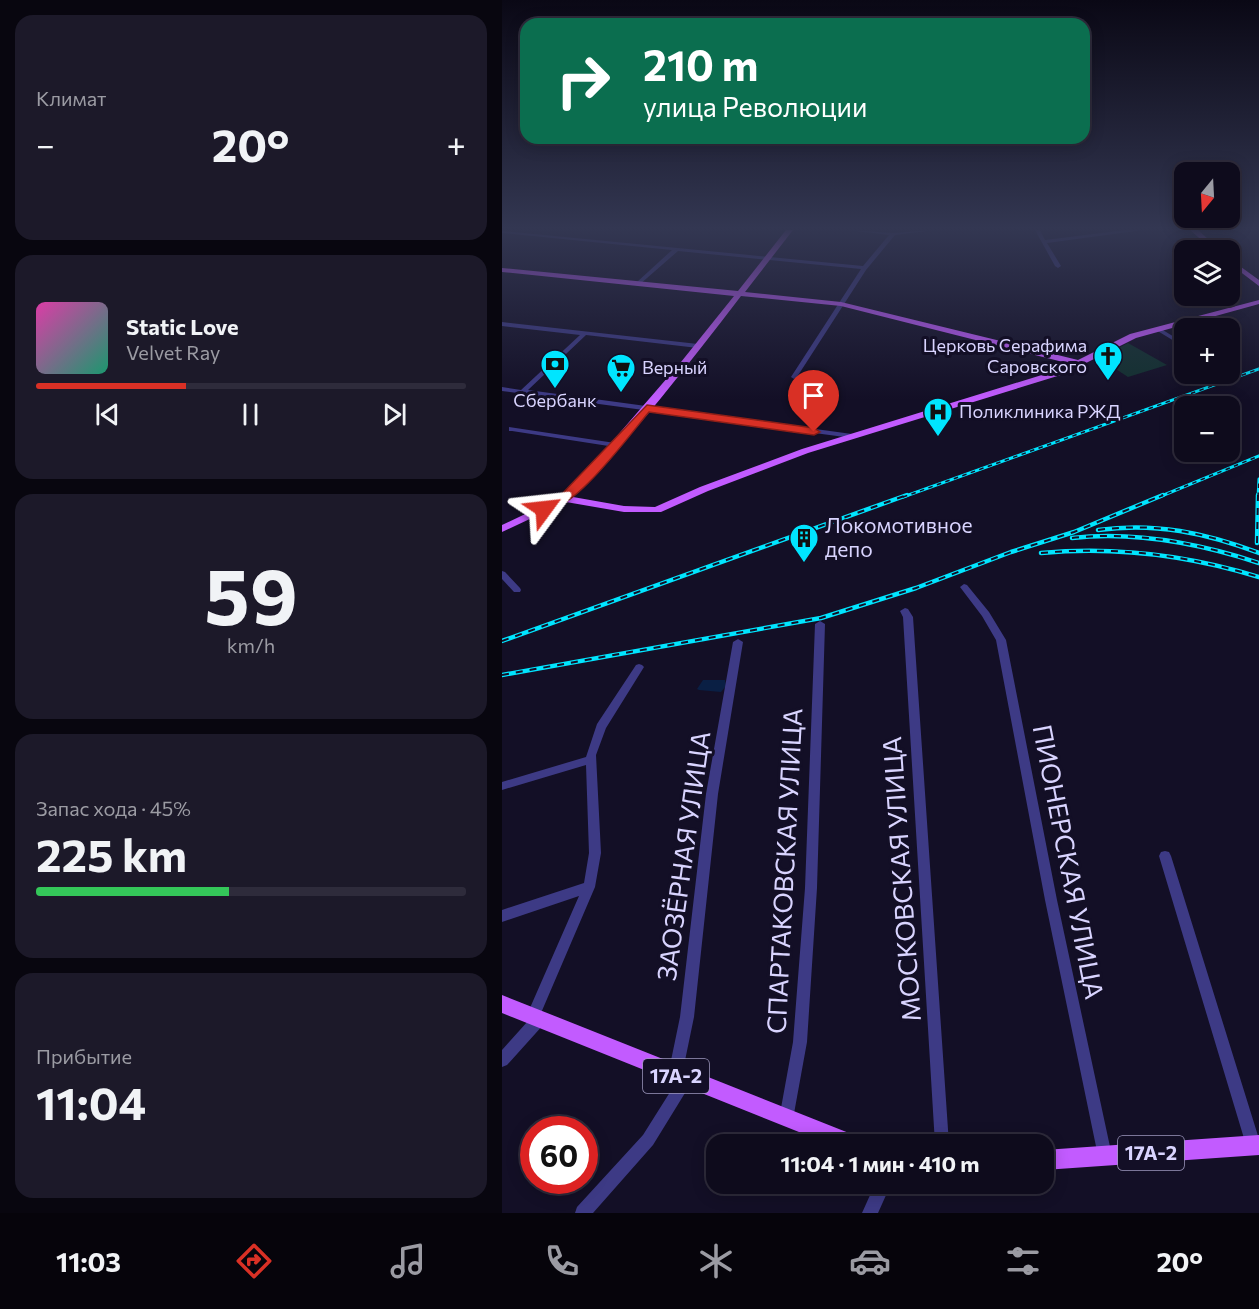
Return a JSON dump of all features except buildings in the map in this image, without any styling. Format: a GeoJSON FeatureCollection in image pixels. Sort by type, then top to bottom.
{"type":"FeatureCollection","features":[{"type":"Feature","properties":{"kind":"main road"},"geometry":{"type":"LineString","coordinates":[[675,287],[841,304],[1078,363]]}},
{"type":"Feature","properties":{"kind":"main road"},"geometry":{"type":"LineString","coordinates":[[502,529],[565,499],[647,408],[745,287]]}},
{"type":"Feature","properties":{"kind":"main road"},"geometry":{"type":"LineString","coordinates":[[565,499],[624,509],[656,510],[755,470],[852,436],[1061,372],[1117,342],[1258,302]]}},
{"type":"Feature","properties":{"kind":"main road","name":"17А-2"},"geometry":{"type":"LineString","coordinates":[[502,1004],[826,1134]]}},
{"type":"Feature","properties":{"kind":"main road","name":"17А-2"},"geometry":{"type":"LineString","coordinates":[[1054,1159],[1256,1145]]}},
{"type":"Feature","properties":{"kind":"street"},"geometry":{"type":"LineString","coordinates":[[794,377],[853,287]]}},
{"type":"Feature","properties":{"kind":"street"},"geometry":{"type":"LineString","coordinates":[[502,324],[698,346]]}},
{"type":"Feature","properties":{"kind":"street"},"geometry":{"type":"LineString","coordinates":[[1158,329],[1174,339]]}},
{"type":"Feature","properties":{"kind":"street"},"geometry":{"type":"LineString","coordinates":[[522,392],[584,334]]}},
{"type":"Feature","properties":{"kind":"street"},"geometry":{"type":"LineString","coordinates":[[502,389],[852,436]]}},
{"type":"Feature","properties":{"kind":"street"},"geometry":{"type":"LineString","coordinates":[[512,429],[615,445]]}},
{"type":"Feature","properties":{"kind":"street"},"geometry":{"type":"LineString","coordinates":[[502,574],[517,590]]}},
{"type":"Feature","properties":{"kind":"street","name":"ПИОНЕРСКАЯ УЛИЦА"},"geometry":{"type":"LineString","coordinates":[[964,587],[986,614],[1001,640],[1051,900],[1105,1156]]}},
{"type":"Feature","properties":{"kind":"street","name":"МОСКОВСКАЯ УЛИЦА"},"geometry":{"type":"LineString","coordinates":[[905,611],[908,617],[941,1134]]}},
{"type":"Feature","properties":{"kind":"street","name":"СПАРТАКОВСКАЯ УЛИЦА"},"geometry":{"type":"LineString","coordinates":[[786,1119],[800,1042],[811,888],[820,624]]}},
{"type":"Feature","properties":{"kind":"street","name":"ЗАОЗЁРНАЯ УЛИЦА"},"geometry":{"type":"LineString","coordinates":[[583,1213],[648,1140],[681,1077],[712,794],[738,642]]}},
{"type":"Feature","properties":{"kind":"street"},"geometry":{"type":"LineString","coordinates":[[502,1060],[536,1018],[589,887],[595,853],[592,759],[595,740],[639,667]]}},
{"type":"Feature","properties":{"kind":"street"},"geometry":{"type":"LineString","coordinates":[[502,786],[592,759]]}},
{"type":"Feature","properties":{"kind":"street"},"geometry":{"type":"LineString","coordinates":[[1165,856],[1256,1145]]}},
{"type":"Feature","properties":{"kind":"street"},"geometry":{"type":"LineString","coordinates":[[502,916],[589,887]]}},
{"type":"Feature","properties":{"kind":"street"},"geometry":{"type":"LineString","coordinates":[[870,1213],[879,1194]]}},
{"type":"Feature","properties":{"kind":"green space"},"geometry":{"type":"Polygon","coordinates":[[[1128,343],[1167,365],[1128,377],[1099,358],[1128,343]]]}},
{"type":"Feature","properties":{"kind":"water"},"geometry":{"type":"Polygon","coordinates":[[[703,680],[725,680],[726,686],[721,692],[697,689],[703,680]]]}},
{"type":"Feature","properties":{"kind":"railway"},"geometry":{"type":"LineString","coordinates":[[903,497],[1259,369]]}},
{"type":"Feature","properties":{"kind":"railway"},"geometry":{"type":"LineString","coordinates":[[1159,497],[1259,456]]}},
{"type":"Feature","properties":{"kind":"railway"},"geometry":{"type":"LineString","coordinates":[[1258,497],[1259,479]]}},
{"type":"Feature","properties":{"kind":"railway"},"geometry":{"type":"LineString","coordinates":[[502,641],[907,495]]}},
{"type":"Feature","properties":{"kind":"railway"},"geometry":{"type":"LineString","coordinates":[[502,675],[821,618],[916,588],[1011,552],[1074,532],[1163,495]]}},
{"type":"Feature","properties":{"kind":"railway"},"geometry":{"type":"LineString","coordinates":[[1257,543],[1258,495]]}},
{"type":"Feature","properties":{"kind":"railway"},"geometry":{"type":"LineString","coordinates":[[1098,530],[1160,528],[1220,540],[1259,553]]}},
{"type":"Feature","properties":{"kind":"railway"},"geometry":{"type":"LineString","coordinates":[[1072,538],[1120,536],[1167,540],[1259,563]]}},
{"type":"Feature","properties":{"kind":"railway"},"geometry":{"type":"LineString","coordinates":[[1041,553],[1097,551],[1151,554],[1205,563],[1259,577]]}},
{"type":"Feature","properties":{"kind":"place","name":"Церковь Серафима Саровского"},"geometry":{"type":"Point","coordinates":[1108,382]}},
{"type":"Feature","properties":{"kind":"place","name":"Сбербанк"},"geometry":{"type":"Point","coordinates":[555,390]}},
{"type":"Feature","properties":{"kind":"place","name":"Верный"},"geometry":{"type":"Point","coordinates":[621,394]}},
{"type":"Feature","properties":{"kind":"place","name":"Поликлиника РЖД"},"geometry":{"type":"Point","coordinates":[938,438]}},
{"type":"Feature","properties":{"kind":"place","name":"Локомотивное депо"},"geometry":{"type":"Point","coordinates":[804,564]}},
{"type":"Feature","properties":{"kind":"route"},"geometry":{"type":"LineString","coordinates":[[544,509],[565,499],[647,408],[814,432]]}}]}
